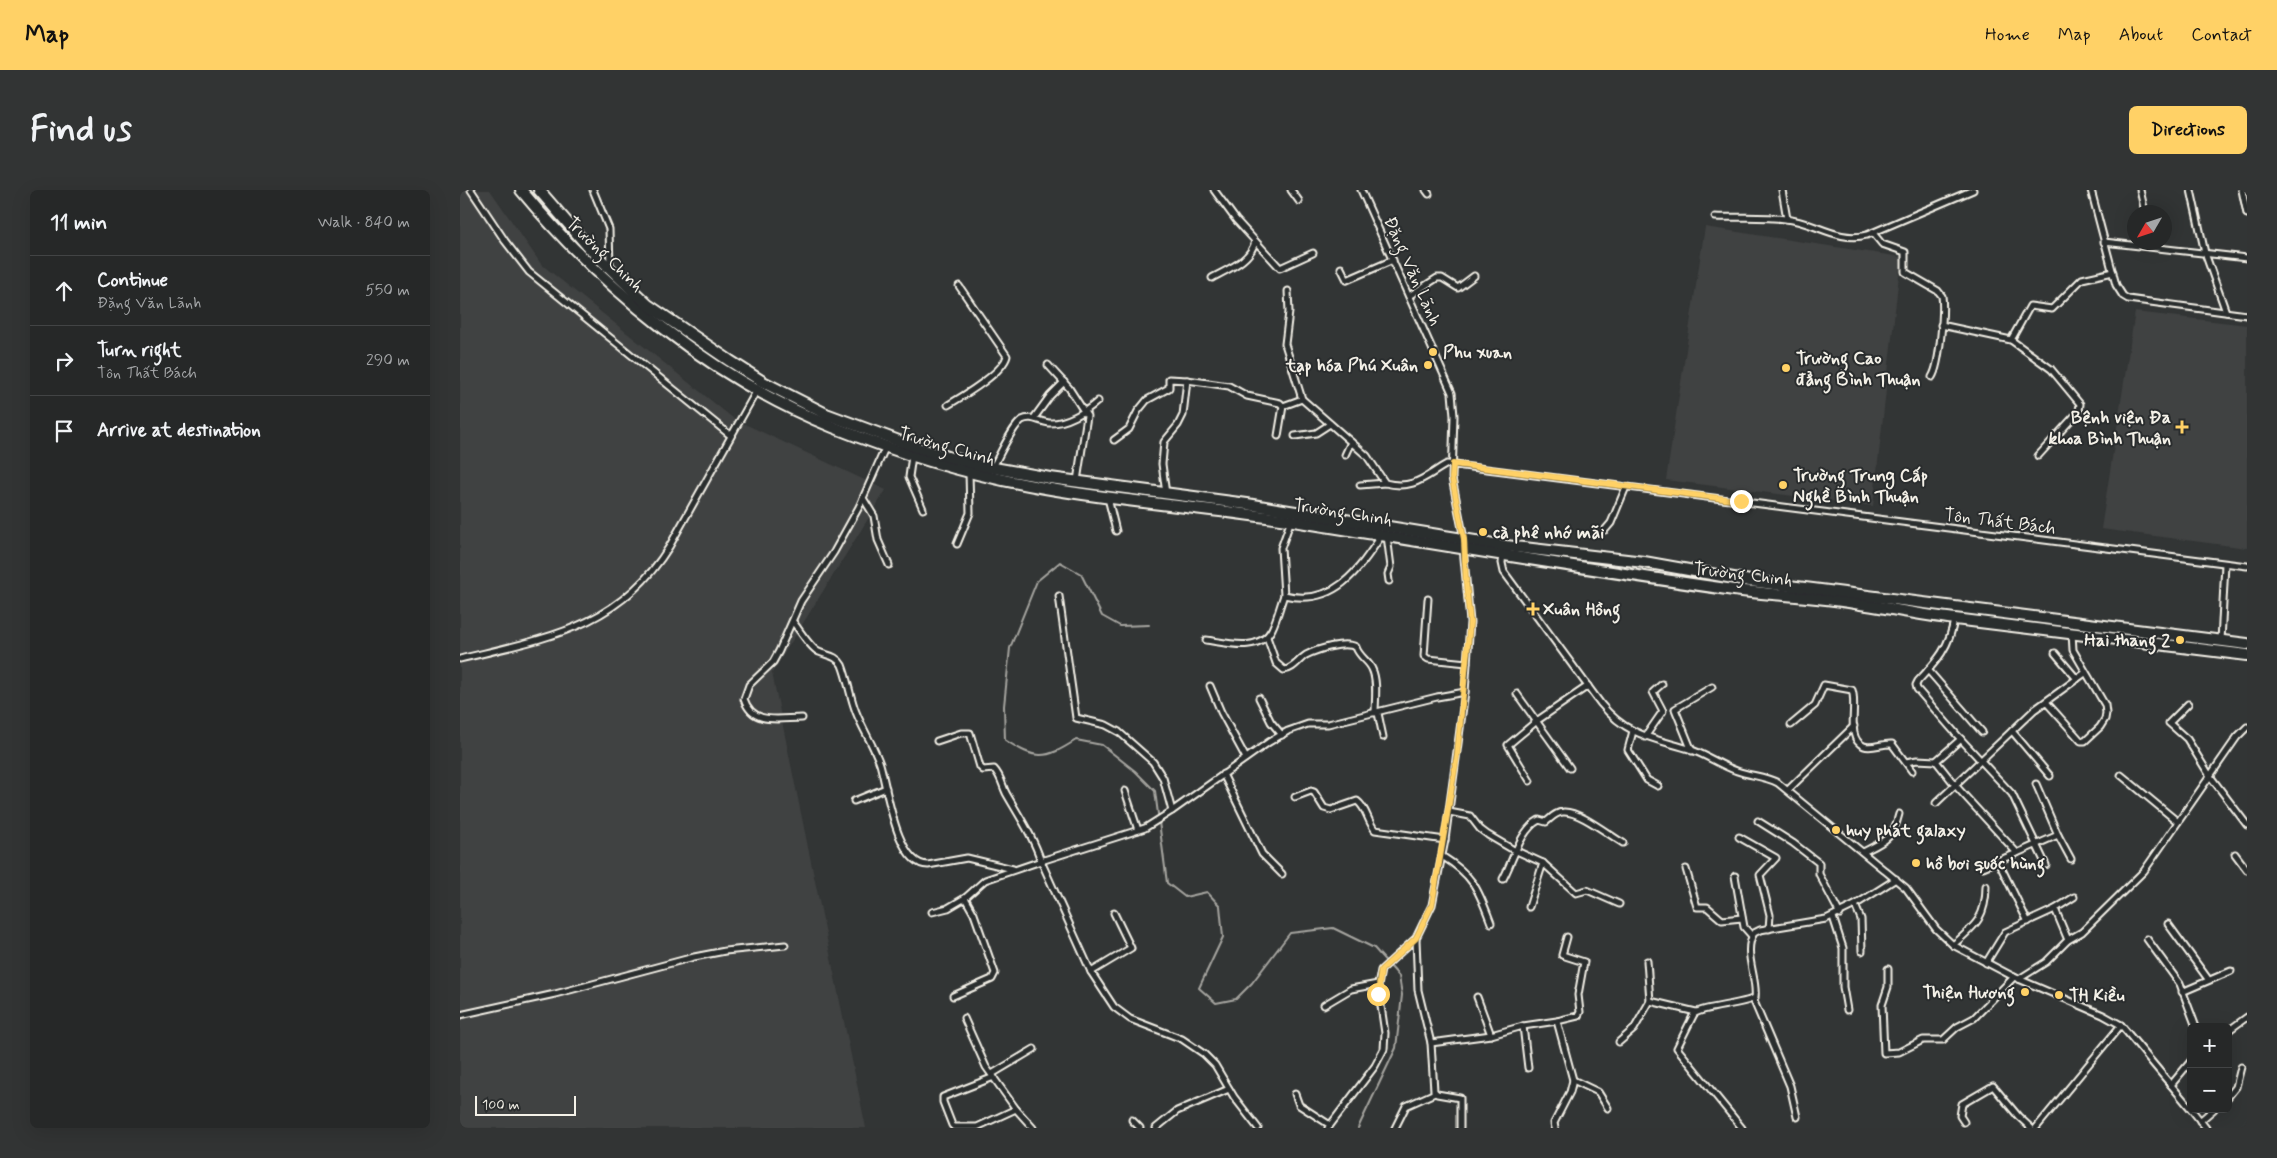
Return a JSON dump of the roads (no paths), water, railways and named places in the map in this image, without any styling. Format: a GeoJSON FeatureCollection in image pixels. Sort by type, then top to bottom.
{"type":"FeatureCollection","features":[{"type":"Feature","properties":{"kind":"highway","name":"Trường Chinh"},"geometry":{"type":"LineString","coordinates":[[521,190],[568,243],[648,318],[758,389],[811,417],[912,455],[969,472],[1041,488],[1154,504],[1291,520],[1384,535],[1463,543]]}},
{"type":"Feature","properties":{"kind":"highway","name":"Trường Chinh"},"geometry":{"type":"LineString","coordinates":[[539,190],[610,270],[648,305],[674,323],[743,370],[789,395],[826,414],[914,447],[992,467],[1140,491],[1247,504],[1725,589],[1852,602],[1954,619],[2247,655]]}},
{"type":"Feature","properties":{"kind":"highway","name":"Trường Chinh"},"geometry":{"type":"LineString","coordinates":[[1504,550],[1644,562],[1719,576],[1784,585],[2247,644]]}},
{"type":"Feature","properties":{"kind":"street"},"geometry":{"type":"LineString","coordinates":[[471,190],[505,241],[530,272],[730,435]]}},
{"type":"Feature","properties":{"kind":"street"},"geometry":{"type":"LineString","coordinates":[[593,190],[609,229],[610,270]]}},
{"type":"Feature","properties":{"kind":"street"},"geometry":{"type":"LineString","coordinates":[[1214,190],[1231,214],[1280,268],[1313,253]]}},
{"type":"Feature","properties":{"kind":"street"},"geometry":{"type":"LineString","coordinates":[[1291,190],[1299,201]]}},
{"type":"Feature","properties":{"kind":"street","name":"Đặng Văn Lãnh"},"geometry":{"type":"LineString","coordinates":[[1361,190],[1452,393],[1452,478],[1463,543],[1470,622],[1465,692],[1449,812],[1432,905],[1416,938],[1381,970],[1378,984]]}},
{"type":"Feature","properties":{"kind":"street"},"geometry":{"type":"LineString","coordinates":[[1782,190],[1787,218]]}},
{"type":"Feature","properties":{"kind":"street"},"geometry":{"type":"LineString","coordinates":[[1716,217],[1787,218],[1841,237],[1856,238],[1873,233],[1973,190]]}},
{"type":"Feature","properties":{"kind":"street"},"geometry":{"type":"LineString","coordinates":[[2091,190],[2119,292],[2128,299],[2247,315]]}},
{"type":"Feature","properties":{"kind":"street"},"geometry":{"type":"LineString","coordinates":[[2140,190],[2143,205]]}},
{"type":"Feature","properties":{"kind":"street"},"geometry":{"type":"LineString","coordinates":[[2191,190],[2205,253],[2226,312]]}},
{"type":"Feature","properties":{"kind":"street"},"geometry":{"type":"LineString","coordinates":[[2242,190],[2247,214]]}},
{"type":"Feature","properties":{"kind":"street"},"geometry":{"type":"LineString","coordinates":[[1873,233],[1882,244],[1890,248],[1903,250],[1906,255],[1904,270],[1908,275],[1940,293],[1942,303],[1941,325],[1936,369],[1932,376]]}},
{"type":"Feature","properties":{"kind":"street"},"geometry":{"type":"LineString","coordinates":[[1212,278],[1244,260],[1253,250],[1255,241]]}},
{"type":"Feature","properties":{"kind":"street"},"geometry":{"type":"LineString","coordinates":[[2104,242],[2127,243]]}},
{"type":"Feature","properties":{"kind":"street"},"geometry":{"type":"LineString","coordinates":[[2172,248],[2247,258]]}},
{"type":"Feature","properties":{"kind":"street"},"geometry":{"type":"LineString","coordinates":[[1341,268],[1347,280],[1393,260]]}},
{"type":"Feature","properties":{"kind":"street"},"geometry":{"type":"LineString","coordinates":[[2011,340],[2030,306],[2052,309],[2082,280],[2113,272]]}},
{"type":"Feature","properties":{"kind":"street"},"geometry":{"type":"LineString","coordinates":[[1409,296],[1437,278],[1442,278],[1458,288],[1474,276]]}},
{"type":"Feature","properties":{"kind":"street"},"geometry":{"type":"LineString","coordinates":[[948,405],[980,385],[1003,365],[1007,356],[959,286]]}},
{"type":"Feature","properties":{"kind":"street"},"geometry":{"type":"LineString","coordinates":[[1288,291],[1289,312],[1285,344],[1302,399],[1372,462],[1385,483]]}},
{"type":"Feature","properties":{"kind":"street"},"geometry":{"type":"LineString","coordinates":[[1941,325],[2011,340],[2051,369],[2080,407],[2079,411],[2038,456]]}},
{"type":"Feature","properties":{"kind":"street"},"geometry":{"type":"LineString","coordinates":[[1048,365],[1064,382],[1084,410],[1087,419],[1077,481]]}},
{"type":"Feature","properties":{"kind":"street"},"geometry":{"type":"LineString","coordinates":[[1114,440],[1129,429],[1138,411],[1147,400],[1169,388],[1169,379],[1229,386],[1247,396],[1280,403],[1283,406]]}},
{"type":"Feature","properties":{"kind":"street"},"geometry":{"type":"LineString","coordinates":[[1161,493],[1164,442],[1178,425],[1183,415],[1187,380]]}},
{"type":"Feature","properties":{"kind":"street"},"geometry":{"type":"LineString","coordinates":[[1034,418],[1050,396],[1064,382]]}},
{"type":"Feature","properties":{"kind":"street"},"geometry":{"type":"LineString","coordinates":[[460,659],[571,630],[603,614],[633,592],[663,557],[730,435],[758,389]]}},
{"type":"Feature","properties":{"kind":"street"},"geometry":{"type":"LineString","coordinates":[[1283,406],[1302,399]]}},
{"type":"Feature","properties":{"kind":"street"},"geometry":{"type":"LineString","coordinates":[[992,467],[1019,423],[1027,418],[1034,418],[1049,423],[1069,419],[1098,401]]}},
{"type":"Feature","properties":{"kind":"street"},"geometry":{"type":"LineString","coordinates":[[1278,436],[1283,406]]}},
{"type":"Feature","properties":{"kind":"street"},"geometry":{"type":"LineString","coordinates":[[1296,436],[1316,432],[1330,424]]}},
{"type":"Feature","properties":{"kind":"street"},"geometry":{"type":"LineString","coordinates":[[1344,454],[1350,442]]}},
{"type":"Feature","properties":{"kind":"street"},"geometry":{"type":"LineString","coordinates":[[802,718],[762,718],[753,715],[747,708],[744,699],[749,685],[773,662],[801,601],[834,552],[863,498],[886,445]]}},
{"type":"Feature","properties":{"kind":"street"},"geometry":{"type":"LineString","coordinates":[[912,455],[909,477],[923,509]]}},
{"type":"Feature","properties":{"kind":"street"},"geometry":{"type":"LineString","coordinates":[[1360,485],[1385,483],[1397,485],[1420,482],[1447,464],[1453,464]]}},
{"type":"Feature","properties":{"kind":"street","name":"Tôn Thất Bách"},"geometry":{"type":"LineString","coordinates":[[1453,464],[2247,566]]}},
{"type":"Feature","properties":{"kind":"street"},"geometry":{"type":"LineString","coordinates":[[958,544],[970,513],[969,472]]}},
{"type":"Feature","properties":{"kind":"street"},"geometry":{"type":"LineString","coordinates":[[1605,530],[1611,523],[1626,487]]}},
{"type":"Feature","properties":{"kind":"street"},"geometry":{"type":"LineString","coordinates":[[863,498],[874,516],[878,540],[889,565]]}},
{"type":"Feature","properties":{"kind":"street"},"geometry":{"type":"LineString","coordinates":[[1108,498],[1116,530]]}},
{"type":"Feature","properties":{"kind":"street"},"geometry":{"type":"LineString","coordinates":[[1206,640],[1241,645],[1253,643],[1267,636],[1273,628],[1284,595],[1282,548],[1291,520]]}},
{"type":"Feature","properties":{"kind":"street"},"geometry":{"type":"LineString","coordinates":[[1284,595],[1306,598],[1333,592],[1356,570],[1384,535]]}},
{"type":"Feature","properties":{"kind":"street"},"geometry":{"type":"LineString","coordinates":[[1384,535],[1391,566],[1388,574],[1389,581]]}},
{"type":"Feature","properties":{"kind":"street"},"geometry":{"type":"LineString","coordinates":[[1504,550],[1502,567],[1504,572],[1612,718],[1645,736],[1692,751],[1738,772],[1768,778],[1788,790],[1817,817],[1896,879],[1911,894],[1936,929],[1953,945],[2017,978],[2103,1015],[2121,1025],[2187,1104]]}},
{"type":"Feature","properties":{"kind":"street"},"geometry":{"type":"LineString","coordinates":[[2220,652],[2225,564]]}},
{"type":"Feature","properties":{"kind":"street"},"geometry":{"type":"LineString","coordinates":[[1059,596],[1076,718],[1106,725],[1119,732],[1153,762],[1163,778],[1172,811]]}},
{"type":"Feature","properties":{"kind":"street"},"geometry":{"type":"LineString","coordinates":[[1428,599],[1424,656],[1428,659],[1467,663]]}},
{"type":"Feature","properties":{"kind":"street"},"geometry":{"type":"LineString","coordinates":[[1954,619],[1950,638],[1943,652],[1918,680],[1917,689],[2012,794],[2046,866]]}},
{"type":"Feature","properties":{"kind":"street"},"geometry":{"type":"LineString","coordinates":[[793,622],[806,637],[811,647],[840,662],[853,704],[873,746],[897,831],[907,850],[918,864],[928,865],[966,858],[1013,869]]}},
{"type":"Feature","properties":{"kind":"street"},"geometry":{"type":"LineString","coordinates":[[2046,702],[2082,741],[2100,727],[2105,719],[2105,705],[2073,650],[2072,632]]}},
{"type":"Feature","properties":{"kind":"street"},"geometry":{"type":"LineString","coordinates":[[1267,636],[1276,663],[1284,670],[1296,665],[1308,654],[1320,650],[1348,645],[1356,647],[1360,656],[1369,664],[1374,673],[1377,713],[1383,738]]}},
{"type":"Feature","properties":{"kind":"street"},"geometry":{"type":"LineString","coordinates":[[2055,653],[2077,679]]}},
{"type":"Feature","properties":{"kind":"street"},"geometry":{"type":"LineString","coordinates":[[1928,670],[1982,732]]}},
{"type":"Feature","properties":{"kind":"street"},"geometry":{"type":"LineString","coordinates":[[1936,803],[2012,731],[2046,702],[2085,673]]}},
{"type":"Feature","properties":{"kind":"street"},"geometry":{"type":"LineString","coordinates":[[1662,684],[1654,692],[1663,711]]}},
{"type":"Feature","properties":{"kind":"street"},"geometry":{"type":"LineString","coordinates":[[1790,725],[1815,705],[1824,684],[1853,692],[1856,738],[1863,746],[1892,744],[1912,771]]}},
{"type":"Feature","properties":{"kind":"street"},"geometry":{"type":"LineString","coordinates":[[1210,686],[1225,720],[1246,758]]}},
{"type":"Feature","properties":{"kind":"street"},"geometry":{"type":"LineString","coordinates":[[1530,781],[1508,745],[1538,720],[1588,686]]}},
{"type":"Feature","properties":{"kind":"street"},"geometry":{"type":"LineString","coordinates":[[1645,736],[1663,711],[1675,709],[1712,687]]}},
{"type":"Feature","properties":{"kind":"street"},"geometry":{"type":"LineString","coordinates":[[932,912],[948,908],[965,898],[985,880],[1013,869],[1144,828],[1172,811],[1222,774],[1282,735],[1308,724],[1328,724],[1465,692]]}},
{"type":"Feature","properties":{"kind":"street"},"geometry":{"type":"LineString","coordinates":[[1517,694],[1538,720],[1570,768]]}},
{"type":"Feature","properties":{"kind":"street"},"geometry":{"type":"LineString","coordinates":[[1259,698],[1271,722],[1282,735]]}},
{"type":"Feature","properties":{"kind":"street"},"geometry":{"type":"LineString","coordinates":[[2188,704],[2169,723],[2186,739],[2210,776],[2247,825]]}},
{"type":"Feature","properties":{"kind":"street"},"geometry":{"type":"LineString","coordinates":[[1675,709],[1692,751]]}},
{"type":"Feature","properties":{"kind":"street"},"geometry":{"type":"LineString","coordinates":[[1788,790],[1854,726]]}},
{"type":"Feature","properties":{"kind":"street"},"geometry":{"type":"LineString","coordinates":[[1888,969],[1888,987],[1882,1005],[1884,1053],[1899,1052],[1923,1040],[1945,1038],[1957,1027],[1974,1018],[2017,978],[2046,962],[2068,940],[2082,932],[2122,894],[2144,871],[2237,737],[2247,727]]}},
{"type":"Feature","properties":{"kind":"street"},"geometry":{"type":"LineString","coordinates":[[1633,731],[1628,750],[1647,780],[1658,786]]}},
{"type":"Feature","properties":{"kind":"street"},"geometry":{"type":"LineString","coordinates":[[2012,731],[2050,776]]}},
{"type":"Feature","properties":{"kind":"street"},"geometry":{"type":"LineString","coordinates":[[937,741],[960,733],[970,733],[980,767],[983,770],[994,769],[998,772],[1006,792],[1032,838],[1091,972],[1106,997],[1130,1019],[1195,1046],[1215,1065],[1229,1089],[1258,1128]]}},
{"type":"Feature","properties":{"kind":"street"},"geometry":{"type":"LineString","coordinates":[[1906,762],[1917,760],[1936,761],[1961,739]]}},
{"type":"Feature","properties":{"kind":"street"},"geometry":{"type":"LineString","coordinates":[[1936,761],[1955,785],[2017,853]]}},
{"type":"Feature","properties":{"kind":"street"},"geometry":{"type":"LineString","coordinates":[[1222,774],[1262,854],[1282,874]]}},
{"type":"Feature","properties":{"kind":"street"},"geometry":{"type":"LineString","coordinates":[[2121,775],[2178,822]]}},
{"type":"Feature","properties":{"kind":"street"},"geometry":{"type":"LineString","coordinates":[[2036,784],[2058,835],[2071,859]]}},
{"type":"Feature","properties":{"kind":"street"},"geometry":{"type":"LineString","coordinates":[[854,802],[886,788]]}},
{"type":"Feature","properties":{"kind":"street"},"geometry":{"type":"LineString","coordinates":[[1125,791],[1138,830]]}},
{"type":"Feature","properties":{"kind":"street"},"geometry":{"type":"LineString","coordinates":[[1295,797],[1311,791],[1314,792],[1324,808],[1331,810],[1357,801],[1362,804],[1368,820],[1375,830],[1445,840]]}},
{"type":"Feature","properties":{"kind":"street"},"geometry":{"type":"LineString","coordinates":[[1503,879],[1526,832],[1536,821],[1546,822],[1555,814],[1565,811],[1580,815],[1623,843]]}},
{"type":"Feature","properties":{"kind":"street"},"geometry":{"type":"LineString","coordinates":[[1449,812],[1470,816],[1480,830],[1517,852],[1543,863],[1576,893],[1587,890],[1619,904]]}},
{"type":"Feature","properties":{"kind":"street"},"geometry":{"type":"LineString","coordinates":[[1863,852],[1890,838],[1896,828],[1899,814]]}},
{"type":"Feature","properties":{"kind":"street"},"geometry":{"type":"LineString","coordinates":[[1758,821],[1793,842],[1819,864],[1820,874],[1840,914]]}},
{"type":"Feature","properties":{"kind":"street"},"geometry":{"type":"LineString","coordinates":[[1983,867],[2058,835]]}},
{"type":"Feature","properties":{"kind":"street"},"geometry":{"type":"LineString","coordinates":[[1739,837],[1776,858],[1760,875],[1770,915],[1769,928]]}},
{"type":"Feature","properties":{"kind":"street"},"geometry":{"type":"LineString","coordinates":[[2235,854],[2247,870]]}},
{"type":"Feature","properties":{"kind":"street"},"geometry":{"type":"LineString","coordinates":[[1442,856],[1462,871],[1479,890],[1491,923]]}},
{"type":"Feature","properties":{"kind":"street"},"geometry":{"type":"LineString","coordinates":[[1998,861],[2028,922]]}},
{"type":"Feature","properties":{"kind":"street"},"geometry":{"type":"LineString","coordinates":[[1528,907],[1543,863]]}},
{"type":"Feature","properties":{"kind":"street"},"geometry":{"type":"LineString","coordinates":[[1686,869],[1697,907],[1707,907],[1722,920],[1742,918]]}},
{"type":"Feature","properties":{"kind":"street"},"geometry":{"type":"LineString","coordinates":[[1735,876],[1744,927],[1752,936]]}},
{"type":"Feature","properties":{"kind":"street"},"geometry":{"type":"LineString","coordinates":[[1797,1116],[1796,1105],[1788,1080],[1754,999],[1756,996],[1750,955],[1752,936],[1760,930],[1833,917],[1896,879]]}},
{"type":"Feature","properties":{"kind":"street"},"geometry":{"type":"LineString","coordinates":[[1953,945],[1982,916],[1986,902],[1986,886]]}},
{"type":"Feature","properties":{"kind":"street"},"geometry":{"type":"LineString","coordinates":[[1986,963],[2005,932],[2055,910],[2074,897]]}},
{"type":"Feature","properties":{"kind":"street"},"geometry":{"type":"LineString","coordinates":[[953,996],[992,979],[995,973],[974,914],[965,898]]}},
{"type":"Feature","properties":{"kind":"street"},"geometry":{"type":"LineString","coordinates":[[1855,905],[1861,919],[1862,951]]}},
{"type":"Feature","properties":{"kind":"street"},"geometry":{"type":"LineString","coordinates":[[2055,910],[2068,940]]}},
{"type":"Feature","properties":{"kind":"street"},"geometry":{"type":"LineString","coordinates":[[1091,972],[1131,948],[1114,913]]}},
{"type":"Feature","properties":{"kind":"street"},"geometry":{"type":"LineString","coordinates":[[1833,917],[1843,948],[1843,987],[1846,1010]]}},
{"type":"Feature","properties":{"kind":"street"},"geometry":{"type":"LineString","coordinates":[[2168,924],[2208,979]]}},
{"type":"Feature","properties":{"kind":"street"},"geometry":{"type":"LineString","coordinates":[[1430,1043],[1491,1035],[1523,1026],[1575,1018],[1580,1012],[1578,995],[1584,962],[1562,956],[1567,937]]}},
{"type":"Feature","properties":{"kind":"street"},"geometry":{"type":"LineString","coordinates":[[1416,938],[1418,990],[1430,1043],[1435,1093]]}},
{"type":"Feature","properties":{"kind":"street"},"geometry":{"type":"LineString","coordinates":[[2147,939],[2180,984],[2194,1023]]}},
{"type":"Feature","properties":{"kind":"street"},"geometry":{"type":"LineString","coordinates":[[460,1015],[555,994],[694,957],[785,945]]}},
{"type":"Feature","properties":{"kind":"street"},"geometry":{"type":"LineString","coordinates":[[1620,1042],[1634,1029],[1650,1001],[1647,960]]}},
{"type":"Feature","properties":{"kind":"street"},"geometry":{"type":"LineString","coordinates":[[2182,992],[2230,971]]}},
{"type":"Feature","properties":{"kind":"street"},"geometry":{"type":"LineString","coordinates":[[1295,1094],[1299,1105],[1329,1127],[1376,1066],[1384,1049],[1385,1033],[1378,984],[1350,989],[1324,1005]]}},
{"type":"Feature","properties":{"kind":"street"},"geometry":{"type":"LineString","coordinates":[[1477,996],[1491,1035]]}},
{"type":"Feature","properties":{"kind":"street"},"geometry":{"type":"LineString","coordinates":[[1650,1001],[1696,1012],[1754,999]]}},
{"type":"Feature","properties":{"kind":"street"},"geometry":{"type":"LineString","coordinates":[[1696,1012],[1677,1048],[1742,1128]]}},
{"type":"Feature","properties":{"kind":"street"},"geometry":{"type":"LineString","coordinates":[[2232,1028],[2247,1017]]}},
{"type":"Feature","properties":{"kind":"street"},"geometry":{"type":"LineString","coordinates":[[964,1018],[980,1058],[1016,1109],[1033,1128]]}},
{"type":"Feature","properties":{"kind":"street"},"geometry":{"type":"LineString","coordinates":[[1555,1128],[1554,1123],[1570,1092],[1573,1080],[1557,1021]]}},
{"type":"Feature","properties":{"kind":"street"},"geometry":{"type":"LineString","coordinates":[[2036,1128],[2121,1025]]}},
{"type":"Feature","properties":{"kind":"street"},"geometry":{"type":"LineString","coordinates":[[1523,1026],[1528,1068]]}},
{"type":"Feature","properties":{"kind":"street"},"geometry":{"type":"LineString","coordinates":[[1016,1109],[977,1127],[954,1127],[942,1102],[944,1097],[992,1076],[1034,1049]]}},
{"type":"Feature","properties":{"kind":"street"},"geometry":{"type":"LineString","coordinates":[[2171,1084],[2187,1066]]}},
{"type":"Feature","properties":{"kind":"street"},"geometry":{"type":"LineString","coordinates":[[2232,1092],[2236,1087],[2240,1067]]}},
{"type":"Feature","properties":{"kind":"street"},"geometry":{"type":"LineString","coordinates":[[1573,1080],[1598,1092],[1608,1108]]}},
{"type":"Feature","properties":{"kind":"street"},"geometry":{"type":"LineString","coordinates":[[1964,1122],[1960,1116],[1962,1104],[1993,1086],[2018,1116],[2031,1128]]}},
{"type":"Feature","properties":{"kind":"street"},"geometry":{"type":"LineString","coordinates":[[1156,1128],[1177,1112],[1229,1089]]}},
{"type":"Feature","properties":{"kind":"street"},"geometry":{"type":"LineString","coordinates":[[1395,1128],[1406,1106],[1435,1093],[1460,1098],[1460,1128]]}},
{"type":"Feature","properties":{"kind":"street"},"geometry":{"type":"LineString","coordinates":[[2194,1113],[2206,1128]]}},
{"type":"Feature","properties":{"kind":"street"},"geometry":{"type":"LineString","coordinates":[[2200,1121],[2209,1113]]}},
{"type":"Feature","properties":{"kind":"street"},"geometry":{"type":"LineString","coordinates":[[1132,1120],[1140,1128]]}},
{"type":"Feature","properties":{"kind":"waterway"},"geometry":{"type":"LineString","coordinates":[[1149,625],[1120,626],[1102,616],[1081,574],[1060,562],[1037,581],[1010,648],[1004,706],[1005,740],[1025,751],[1040,755],[1056,751],[1076,740],[1102,745],[1135,771],[1155,791],[1167,883],[1185,897],[1207,892],[1220,906],[1223,937],[1199,988],[1216,1003],[1236,999],[1252,983],[1290,933],[1333,928],[1374,948],[1399,976],[1402,995],[1396,1048],[1358,1128]]}},
{"type":"Feature","properties":{"kind":"place","name":"Phu xuan"},"geometry":{"type":"Point","coordinates":[1433,352]}},
{"type":"Feature","properties":{"kind":"place","name":"tạp hóa Phú Xuân"},"geometry":{"type":"Point","coordinates":[1428,365]}},
{"type":"Feature","properties":{"kind":"place","name":"Trường Cao đẳng Bình Thuận"},"geometry":{"type":"Point","coordinates":[1786,368]}},
{"type":"Feature","properties":{"kind":"place","name":"Bệnh viện Đa khoa Bình Thuận"},"geometry":{"type":"Point","coordinates":[2182,427]}},
{"type":"Feature","properties":{"kind":"place","name":"Trường Trung Cấp Nghề Bình Thuận"},"geometry":{"type":"Point","coordinates":[1783,485]}},
{"type":"Feature","properties":{"kind":"place","name":"cà phê nhớ mãi"},"geometry":{"type":"Point","coordinates":[1483,532]}},
{"type":"Feature","properties":{"kind":"place","name":"Xuân Hồng"},"geometry":{"type":"Point","coordinates":[1533,609]}},
{"type":"Feature","properties":{"kind":"place","name":"Hai thang 2"},"geometry":{"type":"Point","coordinates":[2180,640]}},
{"type":"Feature","properties":{"kind":"place","name":"huy phát galaxy"},"geometry":{"type":"Point","coordinates":[1836,830]}},
{"type":"Feature","properties":{"kind":"place","name":"hồ bơi quốc hùng"},"geometry":{"type":"Point","coordinates":[1916,863]}},
{"type":"Feature","properties":{"kind":"place","name":"Thiện Hương"},"geometry":{"type":"Point","coordinates":[2025,992]}},
{"type":"Feature","properties":{"kind":"place","name":"TH Kiều"},"geometry":{"type":"Point","coordinates":[2059,995]}}]}
